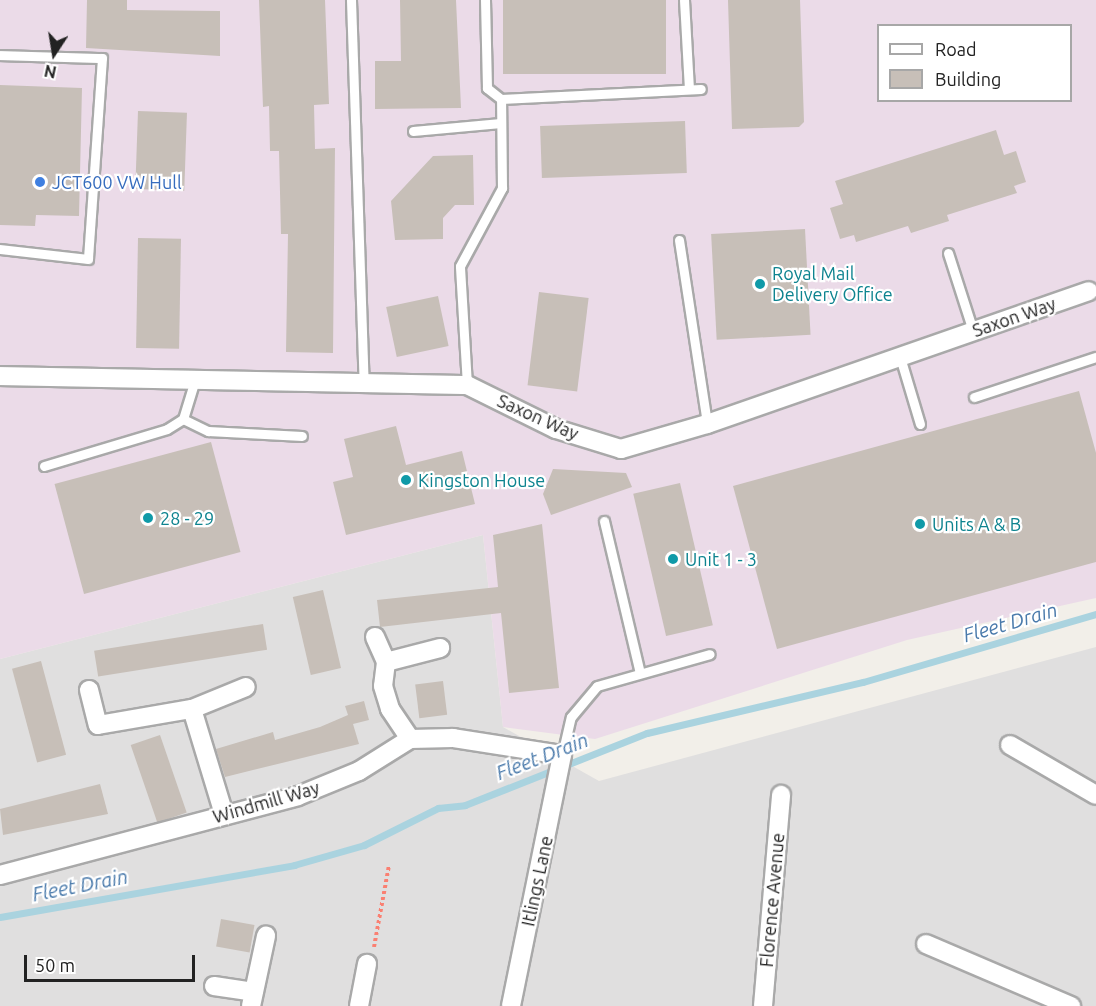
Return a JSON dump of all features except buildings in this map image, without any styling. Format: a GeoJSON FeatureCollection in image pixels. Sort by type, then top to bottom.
{"type":"FeatureCollection","features":[{"type":"Feature","properties":{"kind":"street","name":"Saxon Way"},"geometry":{"type":"LineString","coordinates":[[0,376],[364,385],[467,385],[556,429],[621,449],[707,424],[1092,289]]}},
{"type":"Feature","properties":{"kind":"street"},"geometry":{"type":"LineString","coordinates":[[375,637],[386,662],[383,686],[410,739],[453,738],[562,755]]}},
{"type":"Feature","properties":{"kind":"street"},"geometry":{"type":"LineString","coordinates":[[386,662],[440,648]]}},
{"type":"Feature","properties":{"kind":"street"},"geometry":{"type":"LineString","coordinates":[[89,690],[98,725],[192,709],[246,687]]}},
{"type":"Feature","properties":{"kind":"street"},"geometry":{"type":"LineString","coordinates":[[192,709],[224,814]]}},
{"type":"Feature","properties":{"kind":"street","name":"Windmill Way"},"geometry":{"type":"LineString","coordinates":[[0,875],[298,796],[359,771],[410,739]]}},
{"type":"Feature","properties":{"kind":"street"},"geometry":{"type":"LineString","coordinates":[[1010,745],[1096,795]]}},
{"type":"Feature","properties":{"kind":"street","name":"Itlings Lane"},"geometry":{"type":"LineString","coordinates":[[511,1006],[562,755]]}},
{"type":"Feature","properties":{"kind":"street","name":"Florence Avenue"},"geometry":{"type":"LineString","coordinates":[[763,1006],[781,795]]}},
{"type":"Feature","properties":{"kind":"street"},"geometry":{"type":"LineString","coordinates":[[214,986],[253,999],[266,936]]}},
{"type":"Feature","properties":{"kind":"street"},"geometry":{"type":"LineString","coordinates":[[926,944],[1071,1006]]}},
{"type":"Feature","properties":{"kind":"street"},"geometry":{"type":"LineString","coordinates":[[359,1006],[367,964]]}},
{"type":"Feature","properties":{"kind":"lane"},"geometry":{"type":"LineString","coordinates":[[351,0],[364,385]]}},
{"type":"Feature","properties":{"kind":"lane"},"geometry":{"type":"LineString","coordinates":[[485,0],[487,88],[501,99],[701,89]]}},
{"type":"Feature","properties":{"kind":"lane"},"geometry":{"type":"LineString","coordinates":[[684,0],[689,89]]}},
{"type":"Feature","properties":{"kind":"lane"},"geometry":{"type":"LineString","coordinates":[[0,55],[102,58],[88,259],[0,249]]}},
{"type":"Feature","properties":{"kind":"lane"},"geometry":{"type":"LineString","coordinates":[[467,385],[460,266],[502,188],[501,99]]}},
{"type":"Feature","properties":{"kind":"lane"},"geometry":{"type":"LineString","coordinates":[[413,131],[501,123]]}},
{"type":"Feature","properties":{"kind":"lane"},"geometry":{"type":"LineString","coordinates":[[680,240],[707,424]]}},
{"type":"Feature","properties":{"kind":"lane"},"geometry":{"type":"LineString","coordinates":[[948,253],[972,332]]}},
{"type":"Feature","properties":{"kind":"lane"},"geometry":{"type":"LineString","coordinates":[[900,357],[920,424]]}},
{"type":"Feature","properties":{"kind":"lane"},"geometry":{"type":"LineString","coordinates":[[974,397],[1096,357]]}},
{"type":"Feature","properties":{"kind":"lane"},"geometry":{"type":"LineString","coordinates":[[44,466],[167,429],[183,419],[194,381]]}},
{"type":"Feature","properties":{"kind":"lane"},"geometry":{"type":"LineString","coordinates":[[183,419],[208,431],[302,436]]}},
{"type":"Feature","properties":{"kind":"lane"},"geometry":{"type":"LineString","coordinates":[[604,521],[640,673]]}},
{"type":"Feature","properties":{"kind":"lane"},"geometry":{"type":"LineString","coordinates":[[562,755],[571,717],[597,686],[710,654]]}},
{"type":"Feature","properties":{"kind":"path"},"geometry":{"type":"LineString","coordinates":[[367,964],[389,865]]}},
{"type":"Feature","properties":{"kind":"shaded area"},"geometry":{"type":"Polygon","coordinates":[[[0,0],[1096,0],[1096,598],[907,640],[595,739],[503,727],[483,535],[0,659],[0,0]]]}},
{"type":"Feature","properties":{"kind":"shaded area"},"geometry":{"type":"Polygon","coordinates":[[[483,535],[503,727],[599,781],[1096,647],[1096,1006],[0,1006],[0,659],[483,535]]]}},
{"type":"Feature","properties":{"kind":"waterway","name":"Fleet Drain"},"geometry":{"type":"LineString","coordinates":[[0,917],[294,865],[364,845],[438,808],[465,805],[647,733],[863,682],[1096,614]]}},
{"type":"Feature","properties":{"kind":"place","name":"JCT600 VW Hull"},"geometry":{"type":"Point","coordinates":[40,182]}},
{"type":"Feature","properties":{"kind":"place","name":"Royal Mail Delivery Office"},"geometry":{"type":"Point","coordinates":[760,284]}},
{"type":"Feature","properties":{"kind":"place","name":"Kingston House"},"geometry":{"type":"Point","coordinates":[406,480]}},
{"type":"Feature","properties":{"kind":"place","name":"28 - 29"},"geometry":{"type":"Point","coordinates":[148,518]}},
{"type":"Feature","properties":{"kind":"place","name":"Units A & B"},"geometry":{"type":"Point","coordinates":[920,524]}},
{"type":"Feature","properties":{"kind":"place","name":"Unit 1 - 3"},"geometry":{"type":"Point","coordinates":[673,559]}}]}
